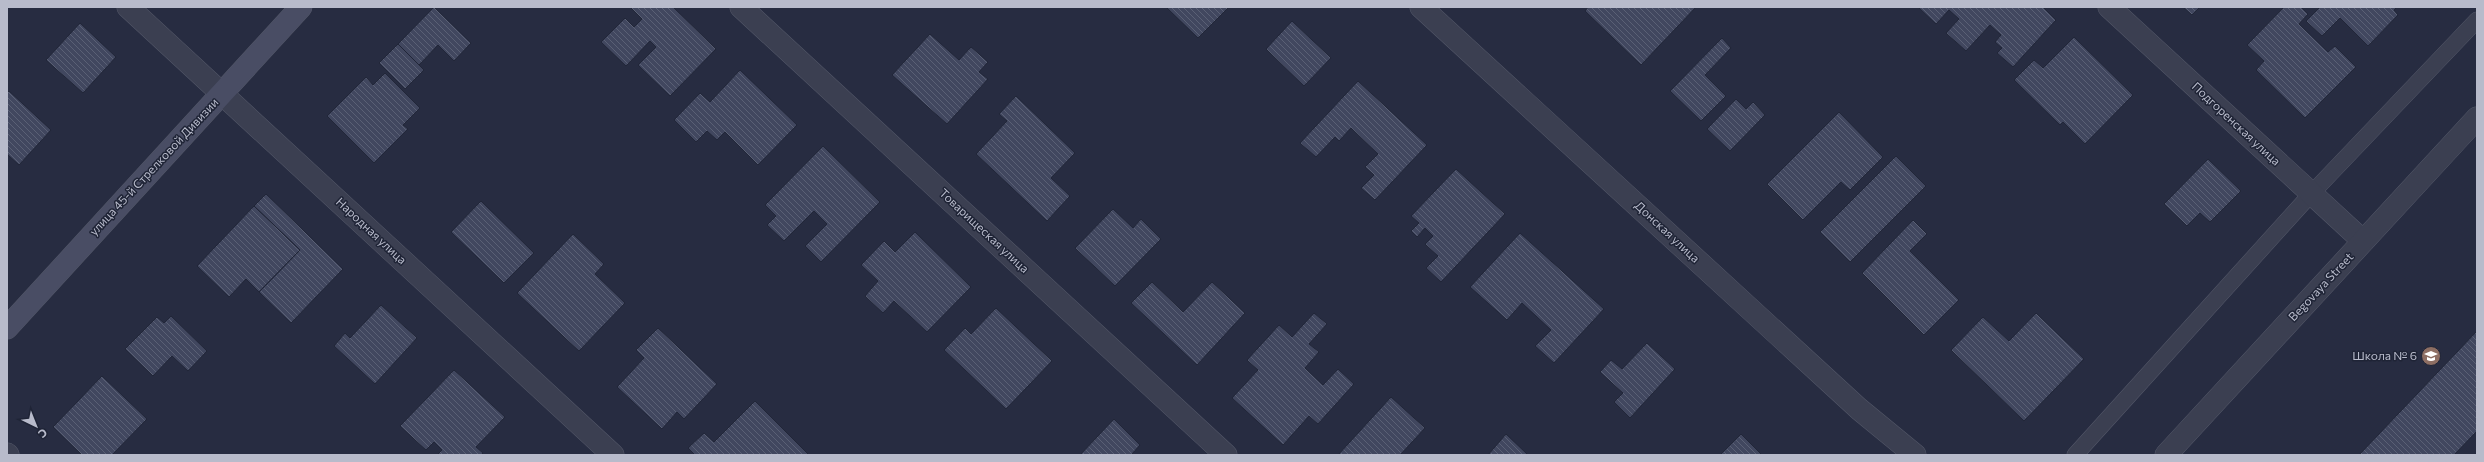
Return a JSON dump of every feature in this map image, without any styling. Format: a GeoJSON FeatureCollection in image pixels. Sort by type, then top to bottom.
{"type":"FeatureCollection","features":[{"type":"Feature","properties":{"kind":"main road","name":"улица 45-й Стрелковой Дивизии"},"geometry":{"type":"LineString","coordinates":[[7,328],[301,7]]}},
{"type":"Feature","properties":{"kind":"street","name":"Народная улица"},"geometry":{"type":"LineString","coordinates":[[128,7],[613,455]]}},
{"type":"Feature","properties":{"kind":"street","name":"Товарищеская улица"},"geometry":{"type":"LineString","coordinates":[[741,7],[1226,455]]}},
{"type":"Feature","properties":{"kind":"street","name":"Донская улица"},"geometry":{"type":"LineString","coordinates":[[1421,7],[1859,408],[1915,455]]}},
{"type":"Feature","properties":{"kind":"street","name":"Подгоренская улица"},"geometry":{"type":"LineString","coordinates":[[2109,7],[2363,242]]}},
{"type":"Feature","properties":{"kind":"street","name":"Begovaya Street"},"geometry":{"type":"LineString","coordinates":[[2166,455],[2477,118]]}},
{"type":"Feature","properties":{"kind":"lane"},"geometry":{"type":"LineString","coordinates":[[2075,455],[2311,194],[2477,20]]}},
{"type":"Feature","properties":{"kind":"building"},"geometry":{"type":"Polygon","coordinates":[[[434,7],[471,43],[454,61],[438,45],[419,65],[398,44],[434,7]]]}},
{"type":"Feature","properties":{"kind":"building"},"geometry":{"type":"Polygon","coordinates":[[[630,7],[673,7],[716,49],[670,96],[638,65],[656,47],[650,41],[626,66],[601,42],[625,18],[634,27],[642,19],[630,7]]]}},
{"type":"Feature","properties":{"kind":"building"},"geometry":{"type":"Polygon","coordinates":[[[1166,7],[1229,7],[1198,38],[1166,7]]]}},
{"type":"Feature","properties":{"kind":"building"},"geometry":{"type":"Polygon","coordinates":[[[1588,7],[1696,7],[1641,65],[1585,11],[1588,7]]]}},
{"type":"Feature","properties":{"kind":"building"},"geometry":{"type":"Polygon","coordinates":[[[1918,7],[2043,7],[2056,20],[2013,67],[1997,53],[2002,48],[1995,42],[2001,35],[1990,25],[1966,51],[1946,33],[1959,19],[1949,10],[1936,24],[1918,7]]]}},
{"type":"Feature","properties":{"kind":"building"},"geometry":{"type":"Polygon","coordinates":[[[2183,7],[2200,7],[2192,15],[2183,7]]]}},
{"type":"Feature","properties":{"kind":"building"},"geometry":{"type":"Polygon","coordinates":[[[2284,7],[2301,7],[2308,14],[2299,24],[2328,52],[2335,46],[2356,67],[2305,118],[2256,70],[2264,61],[2247,45],[2284,7]]]}},
{"type":"Feature","properties":{"kind":"building"},"geometry":{"type":"Polygon","coordinates":[[[2320,7],[2397,7],[2394,10],[2398,15],[2368,46],[2340,18],[2322,36],[2306,21],[2320,7]]]}},
{"type":"Feature","properties":{"kind":"building"},"geometry":{"type":"Polygon","coordinates":[[[1292,21],[1331,58],[1304,86],[1266,49],[1292,21]]]}},
{"type":"Feature","properties":{"kind":"building"},"geometry":{"type":"Polygon","coordinates":[[[80,23],[116,57],[83,93],[46,60],[80,23]]]}},
{"type":"Feature","properties":{"kind":"building"},"geometry":{"type":"Polygon","coordinates":[[[930,34],[959,60],[971,47],[988,62],[979,72],[988,79],[947,124],[892,75],[930,34]]]}},
{"type":"Feature","properties":{"kind":"building"},"geometry":{"type":"Polygon","coordinates":[[[2074,37],[2133,95],[2085,144],[2063,122],[2060,125],[2014,80],[2034,60],[2043,68],[2074,37]]]}},
{"type":"Feature","properties":{"kind":"building"},"geometry":{"type":"Polygon","coordinates":[[[1722,38],[1731,48],[1705,75],[1726,96],[1701,121],[1670,91],[1722,38]]]}},
{"type":"Feature","properties":{"kind":"building"},"geometry":{"type":"Polygon","coordinates":[[[398,44],[424,70],[405,89],[379,63],[398,44]]]}},
{"type":"Feature","properties":{"kind":"building"},"geometry":{"type":"Polygon","coordinates":[[[740,70],[797,125],[758,165],[725,132],[717,140],[707,131],[696,142],[674,120],[700,93],[710,102],[740,70]]]}},
{"type":"Feature","properties":{"kind":"building"},"geometry":{"type":"Polygon","coordinates":[[[385,73],[420,108],[403,125],[408,129],[374,163],[327,116],[366,77],[373,85],[385,73]]]}},
{"type":"Feature","properties":{"kind":"building"},"geometry":{"type":"Polygon","coordinates":[[[1358,81],[1427,145],[1375,200],[1361,188],[1374,175],[1365,167],[1378,154],[1351,128],[1339,141],[1335,137],[1316,157],[1300,143],[1358,81]]]}},
{"type":"Feature","properties":{"kind":"building"},"geometry":{"type":"Polygon","coordinates":[[[9,91],[51,130],[19,165],[7,154],[7,93],[9,91]]]}},
{"type":"Feature","properties":{"kind":"building"},"geometry":{"type":"Polygon","coordinates":[[[1016,96],[1075,153],[1051,178],[1070,196],[1047,221],[976,154],[1007,121],[999,114],[1016,96]]]}},
{"type":"Feature","properties":{"kind":"building"},"geometry":{"type":"Polygon","coordinates":[[[1736,99],[1746,109],[1753,102],[1765,115],[1730,151],[1707,129],[1736,99]]]}},
{"type":"Feature","properties":{"kind":"building"},"geometry":{"type":"Polygon","coordinates":[[[1839,112],[1883,157],[1850,190],[1841,182],[1803,220],[1767,184],[1839,112]]]}},
{"type":"Feature","properties":{"kind":"building"},"geometry":{"type":"Polygon","coordinates":[[[823,146],[880,202],[821,262],[805,246],[827,224],[814,211],[784,241],[767,225],[776,216],[765,205],[823,146]]]}},
{"type":"Feature","properties":{"kind":"building"},"geometry":{"type":"Polygon","coordinates":[[[1896,156],[1926,186],[1850,262],[1820,232],[1896,156]]]}},
{"type":"Feature","properties":{"kind":"building"},"geometry":{"type":"Polygon","coordinates":[[[2208,159],[2241,191],[2210,222],[2200,213],[2187,226],[2164,204],[2208,159]]]}},
{"type":"Feature","properties":{"kind":"building"},"geometry":{"type":"Polygon","coordinates":[[[1456,169],[1505,214],[1441,282],[1426,268],[1438,256],[1425,244],[1433,236],[1425,228],[1417,237],[1411,231],[1419,223],[1411,216],[1456,169]]]}},
{"type":"Feature","properties":{"kind":"building"},"geometry":{"type":"Polygon","coordinates":[[[266,194],[343,269],[291,323],[259,292],[300,250],[254,206],[266,194]]]}},
{"type":"Feature","properties":{"kind":"building"},"geometry":{"type":"Polygon","coordinates":[[[481,201],[534,253],[504,283],[451,232],[481,201]]]}},
{"type":"Feature","properties":{"kind":"building"},"geometry":{"type":"Polygon","coordinates":[[[254,206],[300,250],[259,292],[246,279],[229,297],[197,266],[254,206]]]}},
{"type":"Feature","properties":{"kind":"building"},"geometry":{"type":"Polygon","coordinates":[[[1113,209],[1133,228],[1141,219],[1161,239],[1115,286],[1075,248],[1113,209]]]}},
{"type":"Feature","properties":{"kind":"building"},"geometry":{"type":"Polygon","coordinates":[[[1913,220],[1927,234],[1910,251],[1959,300],[1924,335],[1862,273],[1913,220]]]}},
{"type":"Feature","properties":{"kind":"building"},"geometry":{"type":"Polygon","coordinates":[[[915,232],[971,287],[927,332],[894,301],[883,313],[865,296],[878,281],[861,265],[884,241],[895,252],[915,232]]]}},
{"type":"Feature","properties":{"kind":"building"},"geometry":{"type":"Polygon","coordinates":[[[1520,233],[1604,309],[1554,363],[1535,346],[1551,330],[1522,303],[1507,320],[1470,287],[1520,233]]]}},
{"type":"Feature","properties":{"kind":"building"},"geometry":{"type":"Polygon","coordinates":[[[573,234],[604,264],[595,274],[625,303],[579,351],[517,293],[573,234]]]}},
{"type":"Feature","properties":{"kind":"building"},"geometry":{"type":"Polygon","coordinates":[[[1152,282],[1183,312],[1212,282],[1245,313],[1197,365],[1131,303],[1152,282]]]}},
{"type":"Feature","properties":{"kind":"building"},"geometry":{"type":"Polygon","coordinates":[[[381,305],[417,338],[375,384],[334,346],[345,333],[350,338],[381,305]]]}},
{"type":"Feature","properties":{"kind":"building"},"geometry":{"type":"Polygon","coordinates":[[[996,308],[1052,361],[1006,409],[944,350],[965,328],[971,334],[996,308]]]}},
{"type":"Feature","properties":{"kind":"building"},"geometry":{"type":"Polygon","coordinates":[[[1314,313],[1327,324],[1309,344],[1319,352],[1305,368],[1323,385],[1338,369],[1354,384],[1318,424],[1309,416],[1283,445],[1232,398],[1258,370],[1247,360],[1279,325],[1292,337],[1314,313]]]}},
{"type":"Feature","properties":{"kind":"building"},"geometry":{"type":"Polygon","coordinates":[[[2036,313],[2084,359],[2024,421],[1951,350],[1983,317],[2009,341],[2036,313]]]}},
{"type":"Feature","properties":{"kind":"building"},"geometry":{"type":"Polygon","coordinates":[[[171,316],[207,351],[188,371],[172,356],[153,376],[125,349],[157,317],[164,323],[171,316]]]}},
{"type":"Feature","properties":{"kind":"building"},"geometry":{"type":"Polygon","coordinates":[[[658,328],[717,384],[684,419],[677,412],[662,429],[617,387],[644,358],[636,350],[658,328]]]}},
{"type":"Feature","properties":{"kind":"building"},"geometry":{"type":"Polygon","coordinates":[[[2477,331],[2477,431],[2454,455],[2359,455],[2477,331]]]}},
{"type":"Feature","properties":{"kind":"building"},"geometry":{"type":"Polygon","coordinates":[[[1647,343],[1675,369],[1630,418],[1614,402],[1623,393],[1600,372],[1611,360],[1622,369],[1647,343]]]}},
{"type":"Feature","properties":{"kind":"building"},"geometry":{"type":"Polygon","coordinates":[[[454,370],[505,417],[476,447],[483,453],[481,455],[437,455],[442,450],[434,442],[426,450],[400,426],[454,370]]]}},
{"type":"Feature","properties":{"kind":"building"},"geometry":{"type":"Polygon","coordinates":[[[102,376],[147,419],[112,455],[82,455],[53,427],[102,376]]]}},
{"type":"Feature","properties":{"kind":"building"},"geometry":{"type":"Polygon","coordinates":[[[1391,397],[1425,428],[1400,455],[1338,455],[1391,397]]]}},
{"type":"Feature","properties":{"kind":"building"},"geometry":{"type":"Polygon","coordinates":[[[755,401],[809,455],[695,455],[688,448],[704,433],[714,442],[755,401]]]}},
{"type":"Feature","properties":{"kind":"building"},"geometry":{"type":"Polygon","coordinates":[[[1114,419],[1140,445],[1131,455],[1080,455],[1114,419]]]}},
{"type":"Feature","properties":{"kind":"building"},"geometry":{"type":"Polygon","coordinates":[[[1506,434],[1528,455],[1488,455],[1506,434]]]}},
{"type":"Feature","properties":{"kind":"building"},"geometry":{"type":"Polygon","coordinates":[[[1741,434],[1762,455],[1720,455],[1741,434]]]}},
{"type":"Feature","properties":{"kind":"place","name":"Школа № 6"},"geometry":{"type":"Point","coordinates":[2431,356]}}]}
